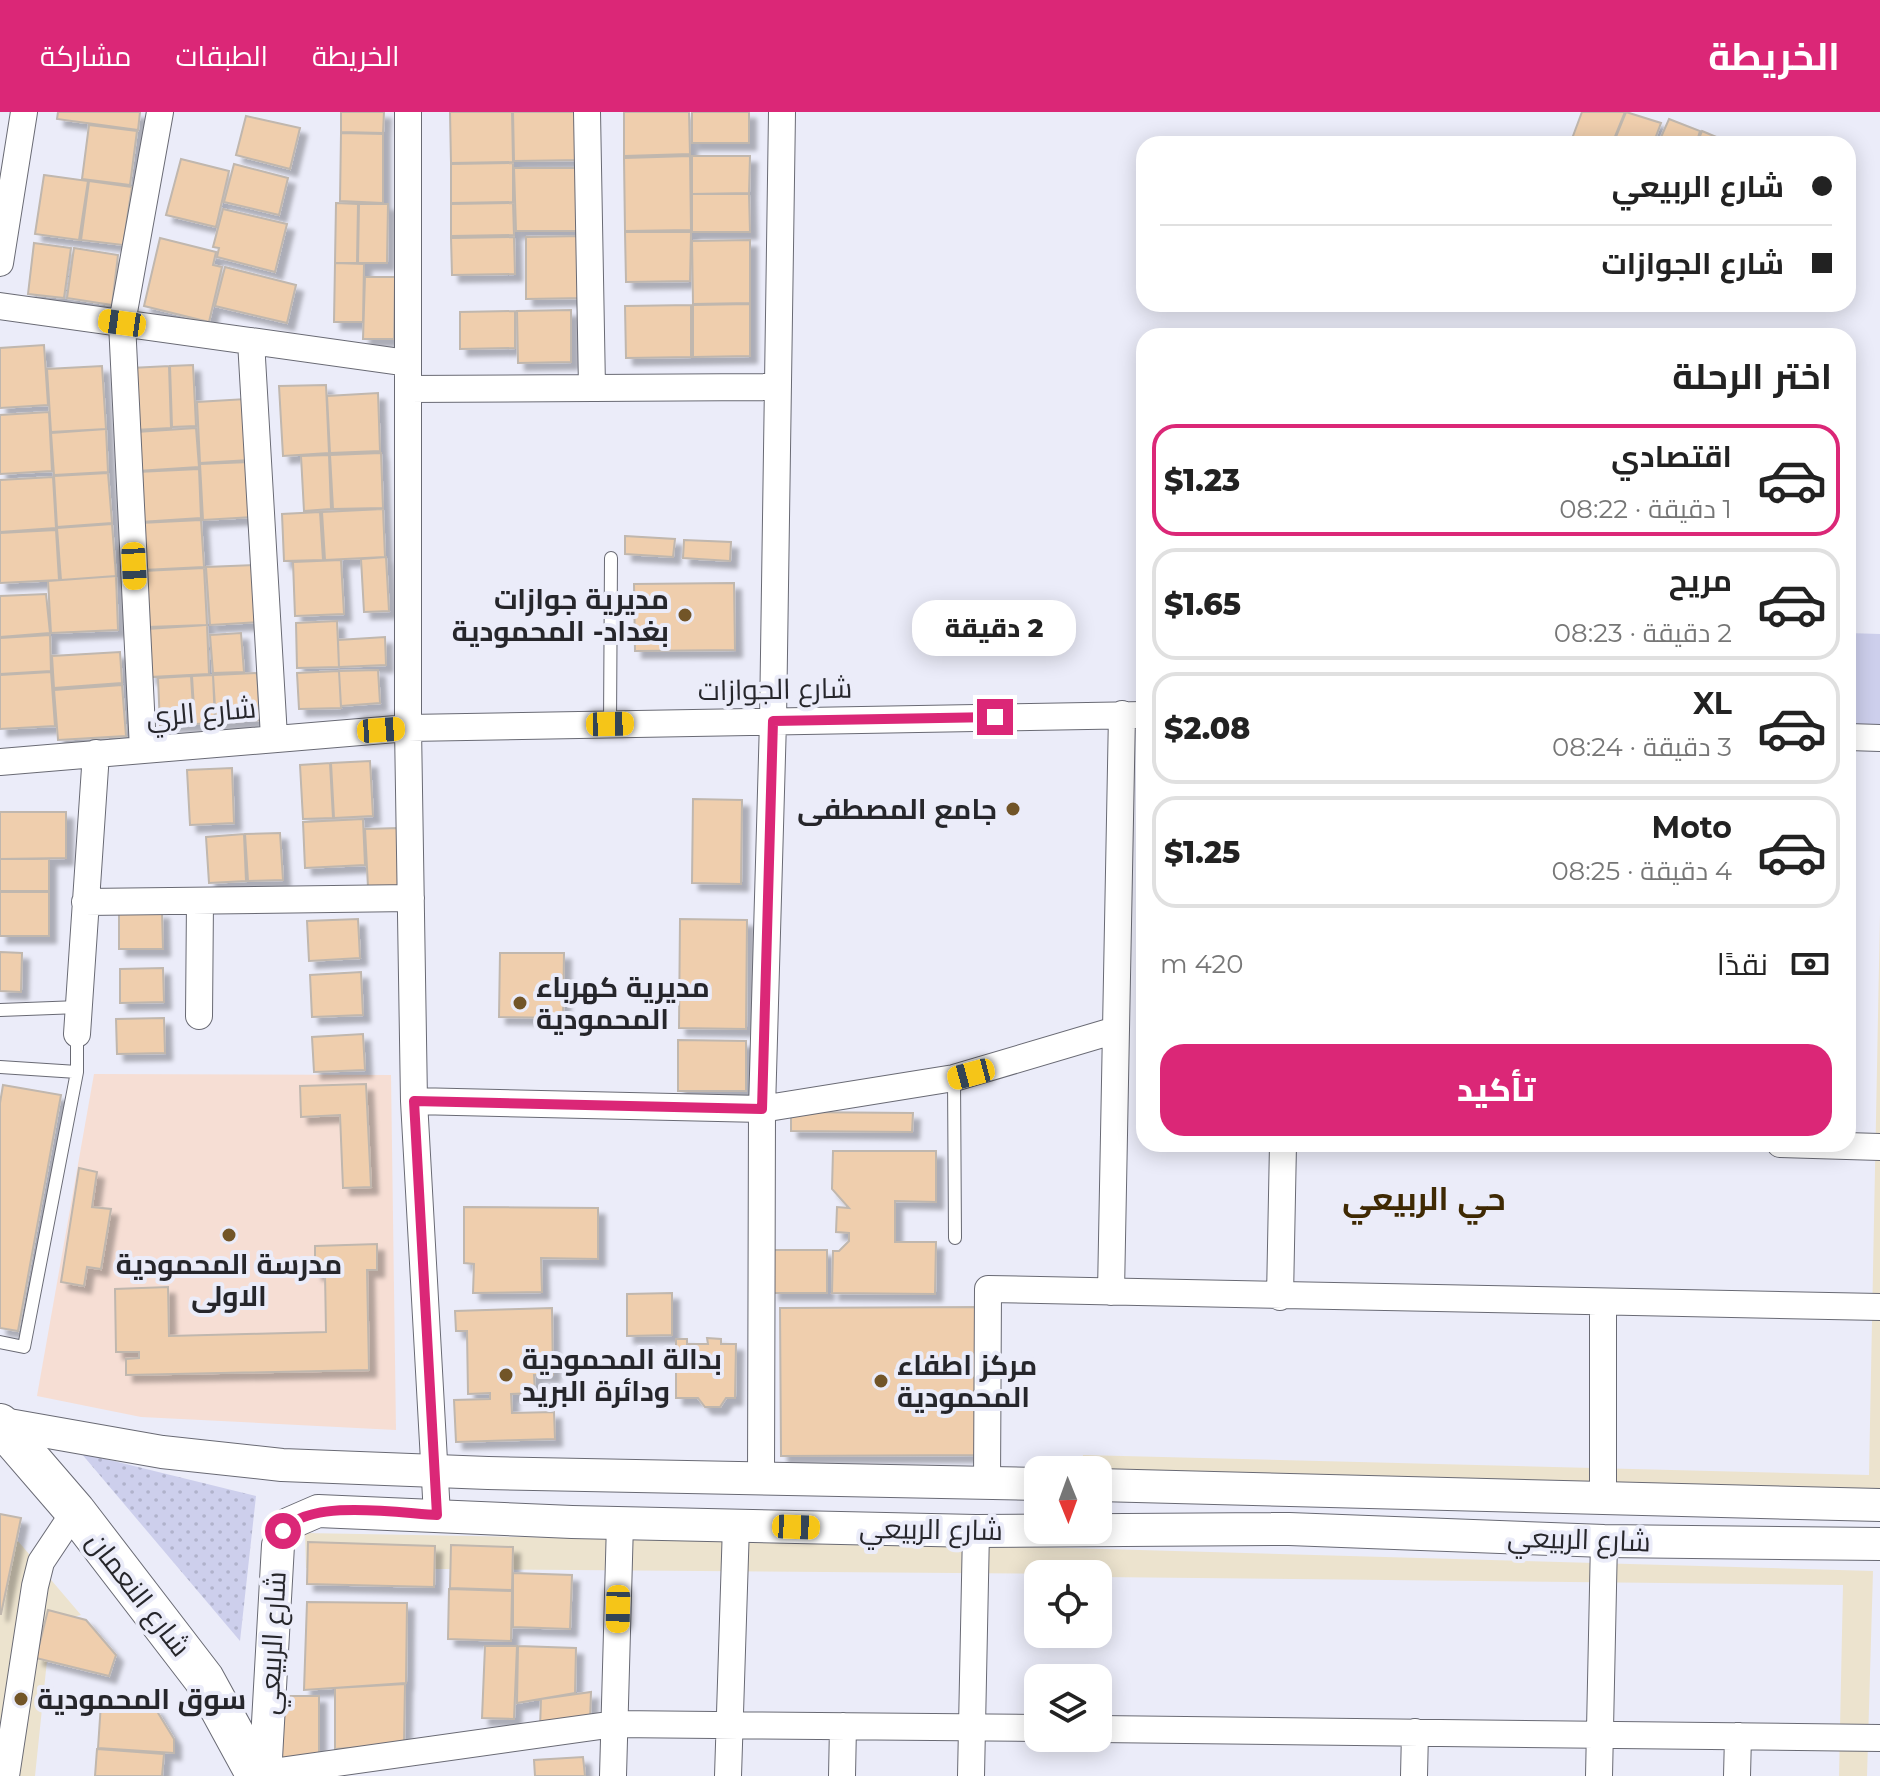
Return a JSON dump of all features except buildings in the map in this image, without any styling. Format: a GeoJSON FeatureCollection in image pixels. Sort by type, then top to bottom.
{"type":"FeatureCollection","features":[{"type":"Feature","properties":{"kind":"main road","name":"شارع النعمان"},"geometry":{"type":"LineString","coordinates":[[1,1424],[75,1511],[204,1679],[262,1775]]}},
{"type":"Feature","properties":{"kind":"street"},"geometry":{"type":"LineString","coordinates":[[0,263],[24,112]]}},
{"type":"Feature","properties":{"kind":"street"},"geometry":{"type":"LineString","coordinates":[[143,749],[122,323],[160,112]]}},
{"type":"Feature","properties":{"kind":"street"},"geometry":{"type":"LineString","coordinates":[[408,112],[408,728],[414,1101],[437,1471],[437,1515]]}},
{"type":"Feature","properties":{"kind":"street"},"geometry":{"type":"LineString","coordinates":[[587,112],[592,388]]}},
{"type":"Feature","properties":{"kind":"street"},"geometry":{"type":"LineString","coordinates":[[761,1479],[762,1109],[773,721],[782,112]]}},
{"type":"Feature","properties":{"kind":"street"},"geometry":{"type":"LineString","coordinates":[[0,306],[408,363]]}},
{"type":"Feature","properties":{"kind":"street"},"geometry":{"type":"LineString","coordinates":[[251,341],[274,737]]}},
{"type":"Feature","properties":{"kind":"street"},"geometry":{"type":"LineString","coordinates":[[408,389],[778,387]]}},
{"type":"Feature","properties":{"kind":"street"},"geometry":{"type":"LineString","coordinates":[[1111,1292],[1116,1030],[1133,715]]}},
{"type":"Feature","properties":{"kind":"street","name":"شارع الجوازات"},"geometry":{"type":"LineString","coordinates":[[408,728],[1133,715]]}},
{"type":"Feature","properties":{"kind":"street","name":"شارع الري"},"geometry":{"type":"LineString","coordinates":[[0,762],[408,728]]}},
{"type":"Feature","properties":{"kind":"street"},"geometry":{"type":"LineString","coordinates":[[1856,737],[1880,738]]}},
{"type":"Feature","properties":{"kind":"street"},"geometry":{"type":"LineString","coordinates":[[77,1034],[96,753]]}},
{"type":"Feature","properties":{"kind":"street"},"geometry":{"type":"LineString","coordinates":[[85,902],[411,898]]}},
{"type":"Feature","properties":{"kind":"street"},"geometry":{"type":"LineString","coordinates":[[199,1016],[200,901]]}},
{"type":"Feature","properties":{"kind":"street"},"geometry":{"type":"LineString","coordinates":[[414,1101],[762,1109],[954,1078],[1116,1030]]}},
{"type":"Feature","properties":{"kind":"street"},"geometry":{"type":"LineString","coordinates":[[1856,1146],[1880,1147]]}},
{"type":"Feature","properties":{"kind":"street"},"geometry":{"type":"LineString","coordinates":[[1280,1297],[1283,1152]]}},
{"type":"Feature","properties":{"kind":"street"},"geometry":{"type":"LineString","coordinates":[[987,1483],[988,1289],[1880,1307]]}},
{"type":"Feature","properties":{"kind":"street"},"geometry":{"type":"LineString","coordinates":[[1603,1302],[1603,1497]]}},
{"type":"Feature","properties":{"kind":"street","name":"شارع الربيعي"},"geometry":{"type":"LineString","coordinates":[[1,1424],[222,1460],[437,1471],[1024,1484]]}},
{"type":"Feature","properties":{"kind":"street","name":"شارع الربيعي"},"geometry":{"type":"LineString","coordinates":[[1112,1485],[1879,1504]]}},
{"type":"Feature","properties":{"kind":"street"},"geometry":{"type":"LineString","coordinates":[[1265,1529],[1280,1522],[1285,1511],[1282,1498],[1267,1488]]}},
{"type":"Feature","properties":{"kind":"street"},"geometry":{"type":"LineString","coordinates":[[1324,1531],[1311,1523],[1306,1506],[1312,1495],[1331,1489]]}},
{"type":"Feature","properties":{"kind":"street"},"geometry":{"type":"LineString","coordinates":[[6,1776],[41,1562],[75,1511]]}},
{"type":"Feature","properties":{"kind":"street","name":"شارع الربيعي"},"geometry":{"type":"LineString","coordinates":[[262,1775],[278,1545],[283,1531],[294,1519],[318,1511],[620,1523],[976,1531],[1265,1529],[1604,1541],[1879,1545]]}},
{"type":"Feature","properties":{"kind":"street"},"geometry":{"type":"LineString","coordinates":[[613,1776],[620,1523]]}},
{"type":"Feature","properties":{"kind":"street"},"geometry":{"type":"LineString","coordinates":[[728,1776],[736,1525]]}},
{"type":"Feature","properties":{"kind":"street"},"geometry":{"type":"LineString","coordinates":[[971,1776],[976,1531]]}},
{"type":"Feature","properties":{"kind":"street"},"geometry":{"type":"LineString","coordinates":[[1599,1776],[1604,1541]]}},
{"type":"Feature","properties":{"kind":"street"},"geometry":{"type":"LineString","coordinates":[[262,1775],[615,1724],[1024,1728]]}},
{"type":"Feature","properties":{"kind":"street"},"geometry":{"type":"LineString","coordinates":[[842,1776],[843,1726]]}},
{"type":"Feature","properties":{"kind":"street"},"geometry":{"type":"LineString","coordinates":[[1112,1729],[1880,1738]]}},
{"type":"Feature","properties":{"kind":"street"},"geometry":{"type":"LineString","coordinates":[[1414,1776],[1415,1732]]}},
{"type":"Feature","properties":{"kind":"street"},"geometry":{"type":"LineString","coordinates":[[1737,1776],[1738,1736]]}},
{"type":"Feature","properties":{"kind":"lane"},"geometry":{"type":"LineString","coordinates":[[610,724],[611,558]]}},
{"type":"Feature","properties":{"kind":"lane"},"geometry":{"type":"LineString","coordinates":[[0,1010],[79,1007]]}},
{"type":"Feature","properties":{"kind":"lane"},"geometry":{"type":"LineString","coordinates":[[0,1342],[24,1347],[77,1072],[77,1034]]}},
{"type":"Feature","properties":{"kind":"lane"},"geometry":{"type":"LineString","coordinates":[[0,1067],[77,1072]]}},
{"type":"Feature","properties":{"kind":"lane"},"geometry":{"type":"LineString","coordinates":[[954,1078],[955,1238]]}},
{"type":"Feature","properties":{"kind":"shaded area"},"geometry":{"type":"Polygon","coordinates":[[[1856,633],[1880,634],[1880,738],[1856,737],[1856,633]]]}},
{"type":"Feature","properties":{"kind":"shaded area"},"geometry":{"type":"Polygon","coordinates":[[[1880,914],[1880,1496],[1112,1471],[1112,1456],[1083,1456],[1083,1455],[1869,1475],[1880,914]]]}},
{"type":"Feature","properties":{"kind":"shaded area","name":"مدرسة المحمودية الاولى"},"geometry":{"type":"Polygon","coordinates":[[[94,1074],[391,1075],[396,1430],[141,1417],[37,1396],[94,1074]]]}},
{"type":"Feature","properties":{"kind":"shaded area"},"geometry":{"type":"Polygon","coordinates":[[[81,1453],[256,1496],[240,1641],[81,1453]]]}},
{"type":"Feature","properties":{"kind":"shaded area","name":"سوق المحمودية"},"geometry":{"type":"Polygon","coordinates":[[[0,1520],[81,1615],[51,1622],[35,1776],[0,1776],[0,1520]]]}},
{"type":"Feature","properties":{"kind":"shaded area"},"geometry":{"type":"Polygon","coordinates":[[[305,1533],[966,1545],[1873,1571],[1867,1776],[1839,1776],[1843,1585],[1112,1577],[1112,1560],[1024,1560],[1024,1573],[306,1568],[305,1533]]]}},
{"type":"Feature","properties":{"kind":"place","name":"مديرية جوازات بغداد- المحمودية"},"geometry":{"type":"Point","coordinates":[685,615]}},
{"type":"Feature","properties":{"kind":"place","name":"جامع المصطفى"},"geometry":{"type":"Point","coordinates":[1013,809]}},
{"type":"Feature","properties":{"kind":"place","name":"مديرية كهرباء المحمودية"},"geometry":{"type":"Point","coordinates":[520,1003]}},
{"type":"Feature","properties":{"kind":"place","name":"مدرسة المحمودية الاولى"},"geometry":{"type":"Point","coordinates":[229,1235]}},
{"type":"Feature","properties":{"kind":"place","name":"بدالة المحمودية ودائرة البريد"},"geometry":{"type":"Point","coordinates":[506,1375]}},
{"type":"Feature","properties":{"kind":"place","name":"مركز اطفاء المحمودية"},"geometry":{"type":"Point","coordinates":[881,1381]}},
{"type":"Feature","properties":{"kind":"place","name":"سوق المحمودية"},"geometry":{"type":"Point","coordinates":[21,1699]}},
{"type":"Feature","properties":{"kind":"district","name":"حي الربيعي"},"geometry":{"type":"Point","coordinates":[1424,1198]}},
{"type":"Feature","properties":{"kind":"route"},"geometry":{"type":"LineString","coordinates":[[283,1531],[294,1519],[318,1511],[437,1515],[437,1471],[414,1101],[762,1109],[773,721],[995,717]]}}]}
